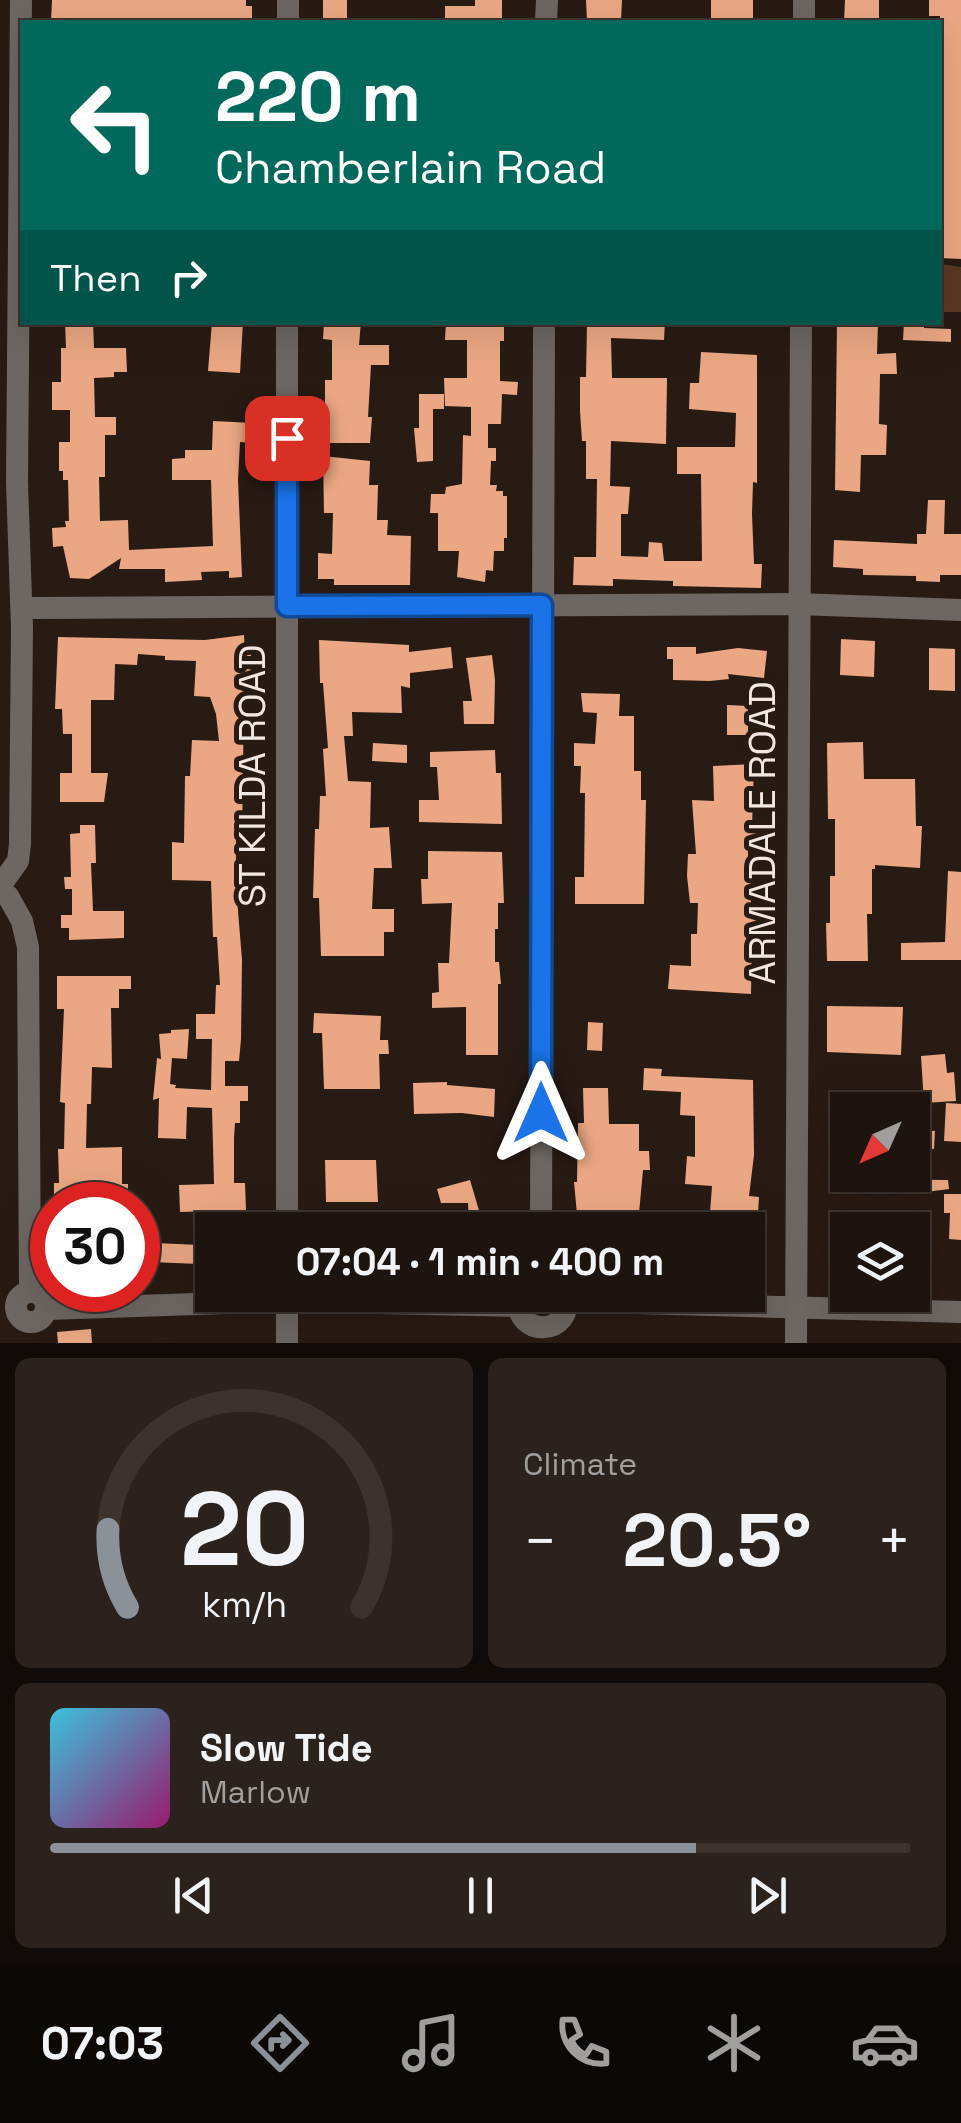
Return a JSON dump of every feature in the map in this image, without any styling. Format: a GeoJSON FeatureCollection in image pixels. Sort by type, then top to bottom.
{"type":"FeatureCollection","features":[{"type":"Feature","properties":{"kind":"street"},"geometry":{"type":"LineString","coordinates":[[3,892],[18,861],[20,844],[22,628],[16,564],[20,113]]}},
{"type":"Feature","properties":{"kind":"street"},"geometry":{"type":"LineString","coordinates":[[3,892],[22,884],[33,862],[34,608],[16,564],[32,325]]}},
{"type":"Feature","properties":{"kind":"street","name":"ST KILDA ROAD"},"geometry":{"type":"LineString","coordinates":[[287,325],[287,1212]]}},
{"type":"Feature","properties":{"kind":"street","name":"ARMADALE ROAD"},"geometry":{"type":"LineString","coordinates":[[796,1343],[802,325]]}},
{"type":"Feature","properties":{"kind":"street"},"geometry":{"type":"LineString","coordinates":[[541,1212],[544,330]]}},
{"type":"Feature","properties":{"kind":"street"},"geometry":{"type":"LineString","coordinates":[[34,608],[798,604],[961,610]]}},
{"type":"Feature","properties":{"kind":"street"},"geometry":{"type":"LineString","coordinates":[[3,892],[22,921],[28,947],[34,1317],[195,1305]]}},
{"type":"Feature","properties":{"kind":"street"},"geometry":{"type":"LineString","coordinates":[[765,1308],[961,1312]]}},
{"type":"Feature","properties":{"kind":"street"},"geometry":{"type":"LineString","coordinates":[[287,1343],[288,1312]]}},
{"type":"Feature","properties":{"kind":"street"},"geometry":{"type":"LineString","coordinates":[[522,1312],[524,1319],[545,1336],[566,1312]]}},
{"type":"Feature","properties":{"kind":"shaded area"},"geometry":{"type":"Polygon","coordinates":[[[942,264],[961,267],[961,312],[942,312],[942,264]]]}},
{"type":"Feature","properties":{"kind":"building"},"geometry":{"type":"Polygon","coordinates":[[[52,0],[246,0],[246,6],[252,6],[252,20],[51,20],[52,0]]]}},
{"type":"Feature","properties":{"kind":"building"},"geometry":{"type":"Polygon","coordinates":[[[323,0],[347,0],[347,20],[323,20],[323,0]]]}},
{"type":"Feature","properties":{"kind":"building"},"geometry":{"type":"Polygon","coordinates":[[[475,0],[502,0],[502,20],[445,20],[445,6],[475,6],[475,0]]]}},
{"type":"Feature","properties":{"kind":"building"},"geometry":{"type":"Polygon","coordinates":[[[586,0],[622,0],[621,20],[587,20],[586,0]]]}},
{"type":"Feature","properties":{"kind":"building"},"geometry":{"type":"Polygon","coordinates":[[[711,0],[753,0],[753,20],[711,20],[711,0]]]}},
{"type":"Feature","properties":{"kind":"building"},"geometry":{"type":"Polygon","coordinates":[[[845,0],[879,0],[879,20],[844,20],[845,0]]]}},
{"type":"Feature","properties":{"kind":"building"},"geometry":{"type":"Polygon","coordinates":[[[929,0],[961,0],[961,259],[942,258],[942,20],[940,16],[929,16],[929,0]]]}},
{"type":"Feature","properties":{"kind":"building"},"geometry":{"type":"Polygon","coordinates":[[[65,325],[93,325],[94,348],[126,348],[127,372],[94,378],[95,417],[116,417],[116,435],[105,435],[105,477],[99,477],[100,521],[128,520],[129,550],[213,546],[211,480],[172,480],[172,459],[185,458],[185,450],[212,450],[213,421],[253,423],[252,443],[240,442],[242,577],[229,578],[229,571],[201,572],[202,580],[165,582],[165,569],[119,569],[121,558],[89,579],[70,578],[63,546],[53,547],[52,528],[66,527],[65,521],[69,521],[68,480],[63,480],[63,471],[59,471],[59,442],[70,442],[70,410],[52,410],[52,382],[61,382],[61,348],[66,348],[65,325]]]}},
{"type":"Feature","properties":{"kind":"building"},"geometry":{"type":"Polygon","coordinates":[[[212,325],[243,325],[240,373],[208,371],[212,325]]]}},
{"type":"Feature","properties":{"kind":"building"},"geometry":{"type":"Polygon","coordinates":[[[324,325],[361,325],[359,345],[389,345],[389,365],[371,365],[370,443],[325,443],[325,380],[332,380],[332,340],[323,339],[324,325]]]}},
{"type":"Feature","properties":{"kind":"building"},"geometry":{"type":"Polygon","coordinates":[[[446,325],[504,325],[500,381],[518,382],[517,395],[502,394],[501,424],[488,424],[488,448],[496,448],[490,485],[497,485],[496,491],[507,496],[507,538],[504,551],[494,551],[493,571],[486,570],[485,582],[457,577],[459,551],[438,551],[438,513],[430,513],[431,494],[445,494],[446,487],[462,484],[463,435],[471,436],[471,407],[445,406],[444,378],[467,378],[467,340],[445,340],[446,325]]]}},
{"type":"Feature","properties":{"kind":"building"},"geometry":{"type":"Polygon","coordinates":[[[587,325],[665,325],[664,340],[611,338],[612,378],[667,378],[666,444],[611,441],[610,486],[630,487],[628,514],[621,514],[621,556],[648,557],[649,542],[662,543],[664,561],[702,561],[701,474],[677,474],[677,447],[735,447],[736,413],[689,409],[690,383],[699,383],[701,352],[757,355],[757,483],[753,482],[752,514],[754,564],[762,564],[761,588],[673,586],[673,581],[613,579],[613,586],[573,585],[574,557],[596,557],[597,479],[586,479],[586,441],[582,441],[580,411],[580,377],[586,377],[587,325]]]}},
{"type":"Feature","properties":{"kind":"building"},"geometry":{"type":"Polygon","coordinates":[[[837,325],[878,325],[877,354],[896,353],[897,374],[880,374],[879,424],[887,425],[886,455],[861,455],[860,492],[835,490],[837,325]]]}},
{"type":"Feature","properties":{"kind":"building"},"geometry":{"type":"Polygon","coordinates":[[[904,325],[951,329],[951,342],[903,340],[904,325]]]}},
{"type":"Feature","properties":{"kind":"building"},"geometry":{"type":"Polygon","coordinates":[[[419,394],[444,394],[444,409],[433,409],[433,461],[417,462],[414,428],[419,428],[419,394]]]}},
{"type":"Feature","properties":{"kind":"building"},"geometry":{"type":"Polygon","coordinates":[[[323,456],[370,461],[369,485],[378,485],[377,520],[388,520],[387,535],[411,536],[410,585],[334,585],[334,579],[318,579],[318,553],[332,554],[333,513],[324,513],[323,456]]]}},
{"type":"Feature","properties":{"kind":"building"},"geometry":{"type":"Polygon","coordinates":[[[928,500],[945,500],[944,534],[961,534],[961,575],[940,575],[940,582],[916,581],[916,576],[863,575],[863,569],[833,567],[834,540],[917,544],[917,534],[926,534],[928,500]]]}},
{"type":"Feature","properties":{"kind":"building"},"geometry":{"type":"Polygon","coordinates":[[[244,635],[245,655],[251,654],[250,698],[244,698],[242,841],[236,840],[241,1039],[239,1061],[225,1061],[225,1086],[248,1086],[248,1101],[240,1101],[240,1123],[235,1123],[234,1138],[234,1183],[245,1183],[246,1210],[180,1212],[179,1185],[214,1184],[212,1108],[187,1107],[186,1139],[158,1138],[159,1098],[153,1100],[157,1058],[161,1059],[159,1034],[171,1030],[189,1029],[187,1059],[172,1058],[170,1084],[175,1088],[211,1090],[212,1039],[196,1039],[196,1014],[215,1014],[216,985],[220,985],[211,881],[172,880],[172,842],[184,843],[185,776],[190,776],[192,740],[219,741],[216,714],[210,697],[194,696],[196,661],[138,654],[137,665],[115,664],[114,700],[91,700],[91,773],[108,773],[104,802],[60,802],[60,773],[72,773],[72,734],[63,734],[62,709],[55,709],[58,637],[205,640],[244,635]]]}},
{"type":"Feature","properties":{"kind":"building"},"geometry":{"type":"Polygon","coordinates":[[[841,639],[875,641],[874,677],[840,675],[841,639]]]}},
{"type":"Feature","properties":{"kind":"building"},"geometry":{"type":"Polygon","coordinates":[[[319,640],[409,645],[409,652],[451,647],[453,668],[410,673],[410,688],[401,686],[402,713],[352,712],[353,736],[344,736],[348,781],[371,782],[370,828],[389,827],[392,868],[374,868],[372,909],[394,909],[394,932],[384,932],[384,956],[321,956],[319,898],[313,898],[315,829],[319,829],[320,796],[326,796],[323,749],[328,748],[319,640]]]}},
{"type":"Feature","properties":{"kind":"building"},"geometry":{"type":"Polygon","coordinates":[[[667,647],[696,647],[696,654],[738,648],[767,651],[764,678],[728,674],[729,679],[673,680],[673,659],[667,659],[667,647]]]}},
{"type":"Feature","properties":{"kind":"building"},"geometry":{"type":"Polygon","coordinates":[[[929,648],[955,649],[955,691],[929,690],[929,648]]]}},
{"type":"Feature","properties":{"kind":"building"},"geometry":{"type":"Polygon","coordinates":[[[492,655],[494,724],[464,724],[463,701],[472,701],[466,658],[492,655]]]}},
{"type":"Feature","properties":{"kind":"building"},"geometry":{"type":"Polygon","coordinates":[[[581,693],[620,694],[619,716],[634,716],[634,771],[641,771],[641,800],[646,800],[644,904],[575,904],[575,877],[584,877],[585,793],[580,793],[581,766],[574,766],[574,743],[595,744],[597,713],[583,712],[581,693]]]}},
{"type":"Feature","properties":{"kind":"building"},"geometry":{"type":"Polygon","coordinates":[[[727,705],[748,706],[748,735],[727,735],[727,705]]]}},
{"type":"Feature","properties":{"kind":"building"},"geometry":{"type":"Polygon","coordinates":[[[863,742],[864,779],[915,779],[916,826],[922,826],[920,868],[875,865],[872,914],[867,914],[868,961],[827,961],[830,876],[835,876],[835,819],[828,819],[827,743],[863,742]]]}},
{"type":"Feature","properties":{"kind":"building"},"geometry":{"type":"Polygon","coordinates":[[[373,743],[407,745],[407,763],[372,761],[373,743]]]}},
{"type":"Feature","properties":{"kind":"building"},"geometry":{"type":"Polygon","coordinates":[[[495,750],[496,773],[501,773],[502,824],[419,822],[419,800],[439,800],[437,767],[430,767],[430,752],[495,750]]]}},
{"type":"Feature","properties":{"kind":"building"},"geometry":{"type":"Polygon","coordinates":[[[754,764],[752,827],[757,827],[756,850],[748,849],[748,882],[751,910],[758,910],[758,932],[752,932],[751,994],[668,989],[670,965],[691,966],[691,934],[697,934],[698,903],[690,903],[687,876],[688,854],[696,854],[692,800],[714,801],[713,766],[754,764]]]}},
{"type":"Feature","properties":{"kind":"building"},"geometry":{"type":"Polygon","coordinates":[[[80,825],[95,825],[96,863],[91,863],[93,911],[124,911],[124,938],[69,940],[69,928],[61,928],[61,915],[72,915],[72,889],[65,889],[64,877],[71,877],[70,834],[80,833],[80,825]]]}},
{"type":"Feature","properties":{"kind":"building"},"geometry":{"type":"Polygon","coordinates":[[[428,851],[502,852],[504,903],[498,903],[495,929],[495,962],[499,962],[501,984],[498,1055],[466,1055],[466,1007],[432,1008],[432,993],[439,992],[438,963],[449,963],[452,903],[422,904],[421,879],[428,879],[428,851]]]}},
{"type":"Feature","properties":{"kind":"building"},"geometry":{"type":"Polygon","coordinates":[[[948,871],[961,872],[961,960],[901,960],[901,943],[945,942],[948,871]]]}},
{"type":"Feature","properties":{"kind":"building"},"geometry":{"type":"Polygon","coordinates":[[[57,976],[131,976],[131,989],[119,989],[119,1008],[111,1008],[112,1068],[92,1067],[91,1104],[87,1104],[86,1148],[122,1147],[122,1182],[59,1182],[58,1149],[64,1149],[65,1103],[60,1102],[64,1009],[57,1009],[57,976]]]}},
{"type":"Feature","properties":{"kind":"building"},"geometry":{"type":"Polygon","coordinates":[[[827,1006],[903,1007],[901,1055],[827,1052],[827,1006]]]}},
{"type":"Feature","properties":{"kind":"building"},"geometry":{"type":"Polygon","coordinates":[[[314,1013],[381,1016],[380,1040],[388,1040],[389,1054],[379,1054],[380,1089],[324,1089],[322,1033],[313,1033],[314,1013]]]}},
{"type":"Feature","properties":{"kind":"building"},"geometry":{"type":"Polygon","coordinates":[[[588,1022],[603,1023],[602,1051],[587,1050],[588,1022]]]}},
{"type":"Feature","properties":{"kind":"building"},"geometry":{"type":"Polygon","coordinates":[[[945,1054],[947,1073],[954,1072],[956,1101],[930,1103],[930,1092],[923,1092],[921,1056],[945,1054]]]}},
{"type":"Feature","properties":{"kind":"building"},"geometry":{"type":"Polygon","coordinates":[[[644,1068],[662,1069],[661,1076],[753,1080],[754,1155],[749,1196],[759,1197],[758,1212],[710,1212],[712,1186],[685,1184],[687,1156],[695,1157],[695,1116],[680,1115],[681,1092],[643,1090],[644,1068]]]}},
{"type":"Feature","properties":{"kind":"building"},"geometry":{"type":"Polygon","coordinates":[[[447,1082],[495,1089],[494,1117],[414,1114],[413,1083],[447,1082]]]}},
{"type":"Feature","properties":{"kind":"building"},"geometry":{"type":"Polygon","coordinates":[[[583,1088],[608,1088],[609,1124],[639,1124],[639,1151],[649,1151],[650,1170],[643,1170],[639,1212],[577,1212],[574,1182],[578,1123],[584,1123],[583,1088]]]}},
{"type":"Feature","properties":{"kind":"building"},"geometry":{"type":"Polygon","coordinates":[[[946,1103],[961,1104],[961,1142],[944,1141],[946,1103]]]}},
{"type":"Feature","properties":{"kind":"building"},"geometry":{"type":"Polygon","coordinates":[[[930,1131],[935,1131],[934,1149],[930,1149],[930,1131]]]}},
{"type":"Feature","properties":{"kind":"building"},"geometry":{"type":"Polygon","coordinates":[[[325,1160],[376,1160],[378,1202],[326,1202],[325,1160]]]}},
{"type":"Feature","properties":{"kind":"building"},"geometry":{"type":"Polygon","coordinates":[[[470,1180],[479,1212],[468,1212],[468,1203],[441,1203],[437,1189],[470,1180]]]}},
{"type":"Feature","properties":{"kind":"building"},"geometry":{"type":"Polygon","coordinates":[[[930,1180],[948,1180],[949,1189],[930,1191],[930,1180]]]}},
{"type":"Feature","properties":{"kind":"building"},"geometry":{"type":"Polygon","coordinates":[[[841,1192],[926,1192],[910,1194],[841,1192]]]}},
{"type":"Feature","properties":{"kind":"building"},"geometry":{"type":"Polygon","coordinates":[[[944,1194],[961,1194],[961,1240],[949,1239],[950,1213],[944,1213],[944,1194]]]}},
{"type":"Feature","properties":{"kind":"building"},"geometry":{"type":"Polygon","coordinates":[[[160,1243],[195,1245],[195,1264],[160,1262],[160,1243]]]}},
{"type":"Feature","properties":{"kind":"building"},"geometry":{"type":"Polygon","coordinates":[[[91,1329],[92,1343],[58,1343],[57,1332],[91,1329]]]}},
{"type":"Feature","properties":{"kind":"route"},"geometry":{"type":"LineString","coordinates":[[287,438],[287,606],[542,605],[541,1113]]}}]}
